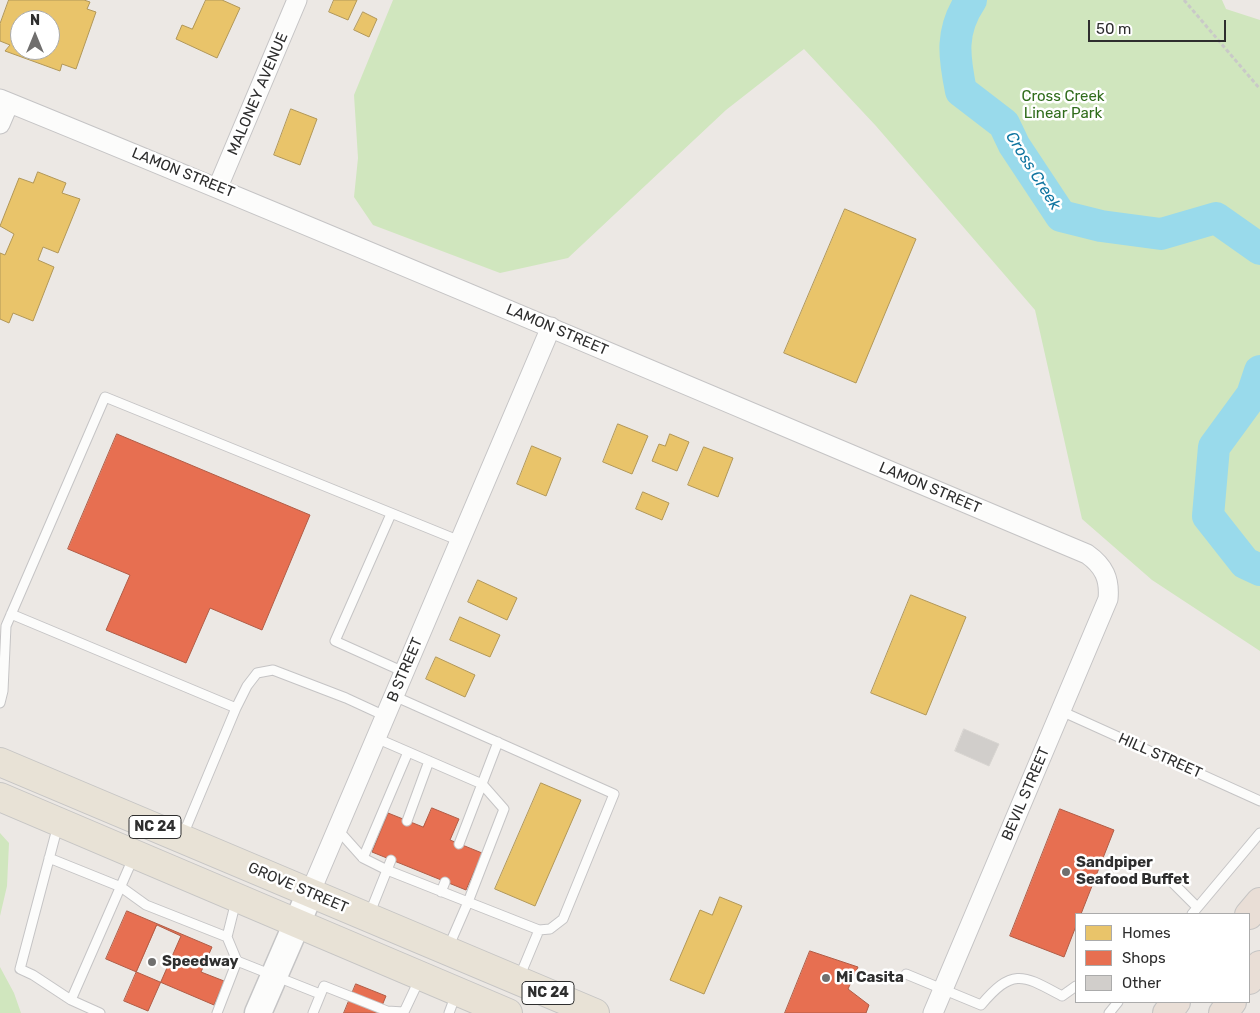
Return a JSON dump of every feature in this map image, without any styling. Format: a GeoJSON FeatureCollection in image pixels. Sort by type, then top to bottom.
{"type":"FeatureCollection","features":[{"type":"Feature","properties":{"kind":"highway"},"geometry":{"type":"LineString","coordinates":[[1250,914],[1260,902]]}},
{"type":"Feature","properties":{"kind":"highway"},"geometry":{"type":"LineString","coordinates":[[1250,979],[1260,965]]}},
{"type":"Feature","properties":{"kind":"highway"},"geometry":{"type":"LineString","coordinates":[[1167,1013],[1175,1003]]}},
{"type":"Feature","properties":{"kind":"highway"},"geometry":{"type":"LineString","coordinates":[[1223,1013],[1231,1003]]}},
{"type":"Feature","properties":{"kind":"main road","name":"GROVE STREET"},"geometry":{"type":"LineString","coordinates":[[0,762],[595,1013]]}},
{"type":"Feature","properties":{"kind":"main road","name":"NC 24"},"geometry":{"type":"LineString","coordinates":[[0,798],[136,853],[421,976],[453,1002],[508,1013]]}},
{"type":"Feature","properties":{"kind":"main road","name":"B STREET"},"geometry":{"type":"LineString","coordinates":[[258,1013],[310,893]]}},
{"type":"Feature","properties":{"kind":"street","name":"MALONEY AVENUE"},"geometry":{"type":"LineString","coordinates":[[218,187],[297,0]]}},
{"type":"Feature","properties":{"kind":"street","name":"LAMON STREET"},"geometry":{"type":"LineString","coordinates":[[5,101],[218,187],[1087,554],[1098,562],[1105,573]]}},
{"type":"Feature","properties":{"kind":"street"},"geometry":{"type":"LineString","coordinates":[[0,124],[5,101]]}},
{"type":"Feature","properties":{"kind":"street","name":"B STREET"},"geometry":{"type":"LineString","coordinates":[[310,893],[551,327]]}},
{"type":"Feature","properties":{"kind":"street","name":"BEVIL STREET"},"geometry":{"type":"LineString","coordinates":[[933,1013],[1108,599],[1110,586],[1105,573]]}},
{"type":"Feature","properties":{"kind":"lane"},"geometry":{"type":"LineString","coordinates":[[0,703],[4,691],[6,626],[105,397],[460,541]]}},
{"type":"Feature","properties":{"kind":"lane"},"geometry":{"type":"LineString","coordinates":[[391,514],[335,641],[404,672]]}},
{"type":"Feature","properties":{"kind":"lane"},"geometry":{"type":"LineString","coordinates":[[11,614],[236,708]]}},
{"type":"Feature","properties":{"kind":"lane"},"geometry":{"type":"LineString","coordinates":[[182,838],[236,708],[256,673],[273,670],[346,698],[386,716]]}},
{"type":"Feature","properties":{"kind":"lane"},"geometry":{"type":"LineString","coordinates":[[338,830],[363,858],[441,892],[539,930],[550,929],[563,919],[614,794],[394,696]]}},
{"type":"Feature","properties":{"kind":"lane","name":"HILL STREET"},"geometry":{"type":"LineString","coordinates":[[1061,711],[1260,801]]}},
{"type":"Feature","properties":{"kind":"lane"},"geometry":{"type":"LineString","coordinates":[[376,738],[482,784],[504,809],[447,950]]}},
{"type":"Feature","properties":{"kind":"lane"},"geometry":{"type":"LineString","coordinates":[[459,844],[498,742]]}},
{"type":"Feature","properties":{"kind":"lane"},"geometry":{"type":"LineString","coordinates":[[363,858],[408,752]]}},
{"type":"Feature","properties":{"kind":"lane"},"geometry":{"type":"LineString","coordinates":[[406,820],[429,761]]}},
{"type":"Feature","properties":{"kind":"lane"},"geometry":{"type":"LineString","coordinates":[[59,822],[20,969],[33,975],[71,1000],[100,1013]]}},
{"type":"Feature","properties":{"kind":"lane"},"geometry":{"type":"LineString","coordinates":[[1170,880],[1195,911],[1260,833]]}},
{"type":"Feature","properties":{"kind":"lane"},"geometry":{"type":"LineString","coordinates":[[71,1000],[136,853]]}},
{"type":"Feature","properties":{"kind":"lane"},"geometry":{"type":"LineString","coordinates":[[49,858],[121,887],[146,905],[227,937]]}},
{"type":"Feature","properties":{"kind":"lane"},"geometry":{"type":"LineString","coordinates":[[368,917],[391,860]]}},
{"type":"Feature","properties":{"kind":"lane"},"geometry":{"type":"LineString","coordinates":[[441,892],[445,882]]}},
{"type":"Feature","properties":{"kind":"lane"},"geometry":{"type":"LineString","coordinates":[[216,1013],[237,961],[227,937],[237,898]]}},
{"type":"Feature","properties":{"kind":"lane"},"geometry":{"type":"LineString","coordinates":[[518,981],[539,930]]}},
{"type":"Feature","properties":{"kind":"lane"},"geometry":{"type":"LineString","coordinates":[[237,961],[320,994]]}},
{"type":"Feature","properties":{"kind":"lane"},"geometry":{"type":"LineString","coordinates":[[906,974],[982,1005],[998,986],[1014,978],[1029,978],[1062,996],[1075,987]]}},
{"type":"Feature","properties":{"kind":"lane"},"geometry":{"type":"LineString","coordinates":[[312,1013],[324,986],[387,1012],[404,1012],[421,976]]}},
{"type":"Feature","properties":{"kind":"path"},"geometry":{"type":"LineString","coordinates":[[1184,0],[1260,89]]}},
{"type":"Feature","properties":{"kind":"green space","name":"Cross Creek Linear Park"},"geometry":{"type":"Polygon","coordinates":[[[393,0],[1222,0],[1226,9],[1260,20],[1260,651],[1152,580],[1082,519],[1035,310],[876,126],[804,49],[726,110],[568,258],[500,273],[373,225],[354,197],[358,158],[354,95],[393,0]]]}},
{"type":"Feature","properties":{"kind":"green space"},"geometry":{"type":"Polygon","coordinates":[[[0,833],[9,843],[7,886],[0,916],[0,833]]]}},
{"type":"Feature","properties":{"kind":"green space"},"geometry":{"type":"Polygon","coordinates":[[[0,967],[14,993],[21,1013],[0,1013],[0,967]]]}},
{"type":"Feature","properties":{"kind":"building: Homes"},"geometry":{"type":"Polygon","coordinates":[[[9,0],[84,0],[90,2],[87,9],[96,12],[76,69],[62,64],[60,71],[30,60],[60,60],[60,10],[10,10],[10,45],[0,41],[0,24],[9,0]]]}},
{"type":"Feature","properties":{"kind":"building: Homes"},"geometry":{"type":"Polygon","coordinates":[[[206,0],[222,0],[240,8],[217,58],[176,39],[182,25],[192,29],[206,0]]]}},
{"type":"Feature","properties":{"kind":"building: Homes"},"geometry":{"type":"Polygon","coordinates":[[[334,0],[357,0],[348,20],[329,12],[334,0]]]}},
{"type":"Feature","properties":{"kind":"building: Homes"},"geometry":{"type":"Polygon","coordinates":[[[363,12],[377,19],[369,37],[354,30],[363,12]]]}},
{"type":"Feature","properties":{"kind":"building: Homes"},"geometry":{"type":"Polygon","coordinates":[[[10,45],[10,53],[5,51],[10,45]]]}},
{"type":"Feature","properties":{"kind":"building: Homes"},"geometry":{"type":"Polygon","coordinates":[[[291,109],[317,119],[300,165],[274,155],[291,109]]]}},
{"type":"Feature","properties":{"kind":"building: Homes"},"geometry":{"type":"Polygon","coordinates":[[[38,172],[66,183],[62,193],[80,199],[58,253],[43,247],[38,260],[54,267],[33,321],[13,313],[9,323],[0,319],[0,253],[5,255],[14,234],[0,226],[19,178],[33,183],[38,172]]]}},
{"type":"Feature","properties":{"kind":"building: Homes"},"geometry":{"type":"Polygon","coordinates":[[[845,209],[916,239],[856,383],[784,353],[845,209]]]}},
{"type":"Feature","properties":{"kind":"building: Homes"},"geometry":{"type":"Polygon","coordinates":[[[618,424],[648,436],[632,474],[603,462],[618,424]]]}},
{"type":"Feature","properties":{"kind":"building: Homes"},"geometry":{"type":"Polygon","coordinates":[[[670,434],[689,442],[677,471],[652,461],[659,444],[665,446],[670,434]]]}},
{"type":"Feature","properties":{"kind":"building: Homes"},"geometry":{"type":"Polygon","coordinates":[[[532,446],[561,458],[546,496],[517,484],[532,446]]]}},
{"type":"Feature","properties":{"kind":"building: Homes"},"geometry":{"type":"Polygon","coordinates":[[[704,447],[733,458],[718,497],[688,485],[704,447]]]}},
{"type":"Feature","properties":{"kind":"building: Homes"},"geometry":{"type":"Polygon","coordinates":[[[643,492],[669,503],[662,520],[636,509],[643,492]]]}},
{"type":"Feature","properties":{"kind":"building: Homes"},"geometry":{"type":"Polygon","coordinates":[[[478,580],[517,598],[507,620],[468,602],[478,580]]]}},
{"type":"Feature","properties":{"kind":"building: Homes"},"geometry":{"type":"Polygon","coordinates":[[[911,595],[966,617],[926,715],[871,693],[911,595]]]}},
{"type":"Feature","properties":{"kind":"building: Homes"},"geometry":{"type":"Polygon","coordinates":[[[460,617],[500,635],[490,657],[450,640],[460,617]]]}},
{"type":"Feature","properties":{"kind":"building: Homes"},"geometry":{"type":"Polygon","coordinates":[[[436,657],[475,675],[465,697],[426,679],[436,657]]]}},
{"type":"Feature","properties":{"kind":"building: Homes"},"geometry":{"type":"Polygon","coordinates":[[[541,783],[581,800],[535,906],[495,889],[541,783]]]}},
{"type":"Feature","properties":{"kind":"building: Homes"},"geometry":{"type":"Polygon","coordinates":[[[720,897],[742,906],[704,994],[670,980],[700,910],[712,915],[720,897]]]}},
{"type":"Feature","properties":{"kind":"building: Shops"},"geometry":{"type":"Polygon","coordinates":[[[117,434],[310,515],[262,630],[210,608],[186,663],[106,630],[130,575],[68,549],[117,434]]]}},
{"type":"Feature","properties":{"kind":"building: Shops"},"geometry":{"type":"Polygon","coordinates":[[[432,808],[459,819],[450,840],[482,853],[466,890],[372,852],[388,813],[423,827],[432,808]]]}},
{"type":"Feature","properties":{"kind":"building: Shops","name":"Sandpiper Seafood Buffet"},"geometry":{"type":"Polygon","coordinates":[[[1060,809],[1114,830],[1081,913],[1075,913],[1075,929],[1064,957],[1010,936],[1060,809]]]}},
{"type":"Feature","properties":{"kind":"building: Shops"},"geometry":{"type":"Polygon","coordinates":[[[127,911],[212,947],[201,972],[224,981],[214,1005],[106,959],[127,911]]]}},
{"type":"Feature","properties":{"kind":"building: Shops"},"geometry":{"type":"Polygon","coordinates":[[[157,925],[181,936],[148,1011],[124,1001],[157,925]]]}},
{"type":"Feature","properties":{"kind":"building: Shops","name":"Mi Casita"},"geometry":{"type":"Polygon","coordinates":[[[810,951],[858,967],[848,989],[869,1005],[866,1013],[785,1013],[810,951]]]}},
{"type":"Feature","properties":{"kind":"building: Shops"},"geometry":{"type":"Polygon","coordinates":[[[356,984],[386,996],[379,1013],[344,1013],[356,984]]]}},
{"type":"Feature","properties":{"kind":"building: Other"},"geometry":{"type":"Polygon","coordinates":[[[964,729],[999,744],[989,766],[955,751],[964,729]]]}},
{"type":"Feature","properties":{"kind":"waterway","name":"Cross Creek"},"geometry":{"type":"LineString","coordinates":[[971,0],[964,11],[957,33],[956,55],[961,91],[1004,124],[1014,145],[1061,216],[1101,226],[1161,234],[1216,218],[1260,249]]}},
{"type":"Feature","properties":{"kind":"waterway","name":"Cross Creek"},"geometry":{"type":"LineString","coordinates":[[1260,371],[1252,395],[1214,447],[1208,516],[1245,563],[1260,570]]}},
{"type":"Feature","properties":{"kind":"place","name":"Sandpiper Seafood Buffet"},"geometry":{"type":"Point","coordinates":[1066,872]}},
{"type":"Feature","properties":{"kind":"place","name":"Speedway"},"geometry":{"type":"Point","coordinates":[152,962]}},
{"type":"Feature","properties":{"kind":"place","name":"Mi Casita"},"geometry":{"type":"Point","coordinates":[826,978]}}]}
